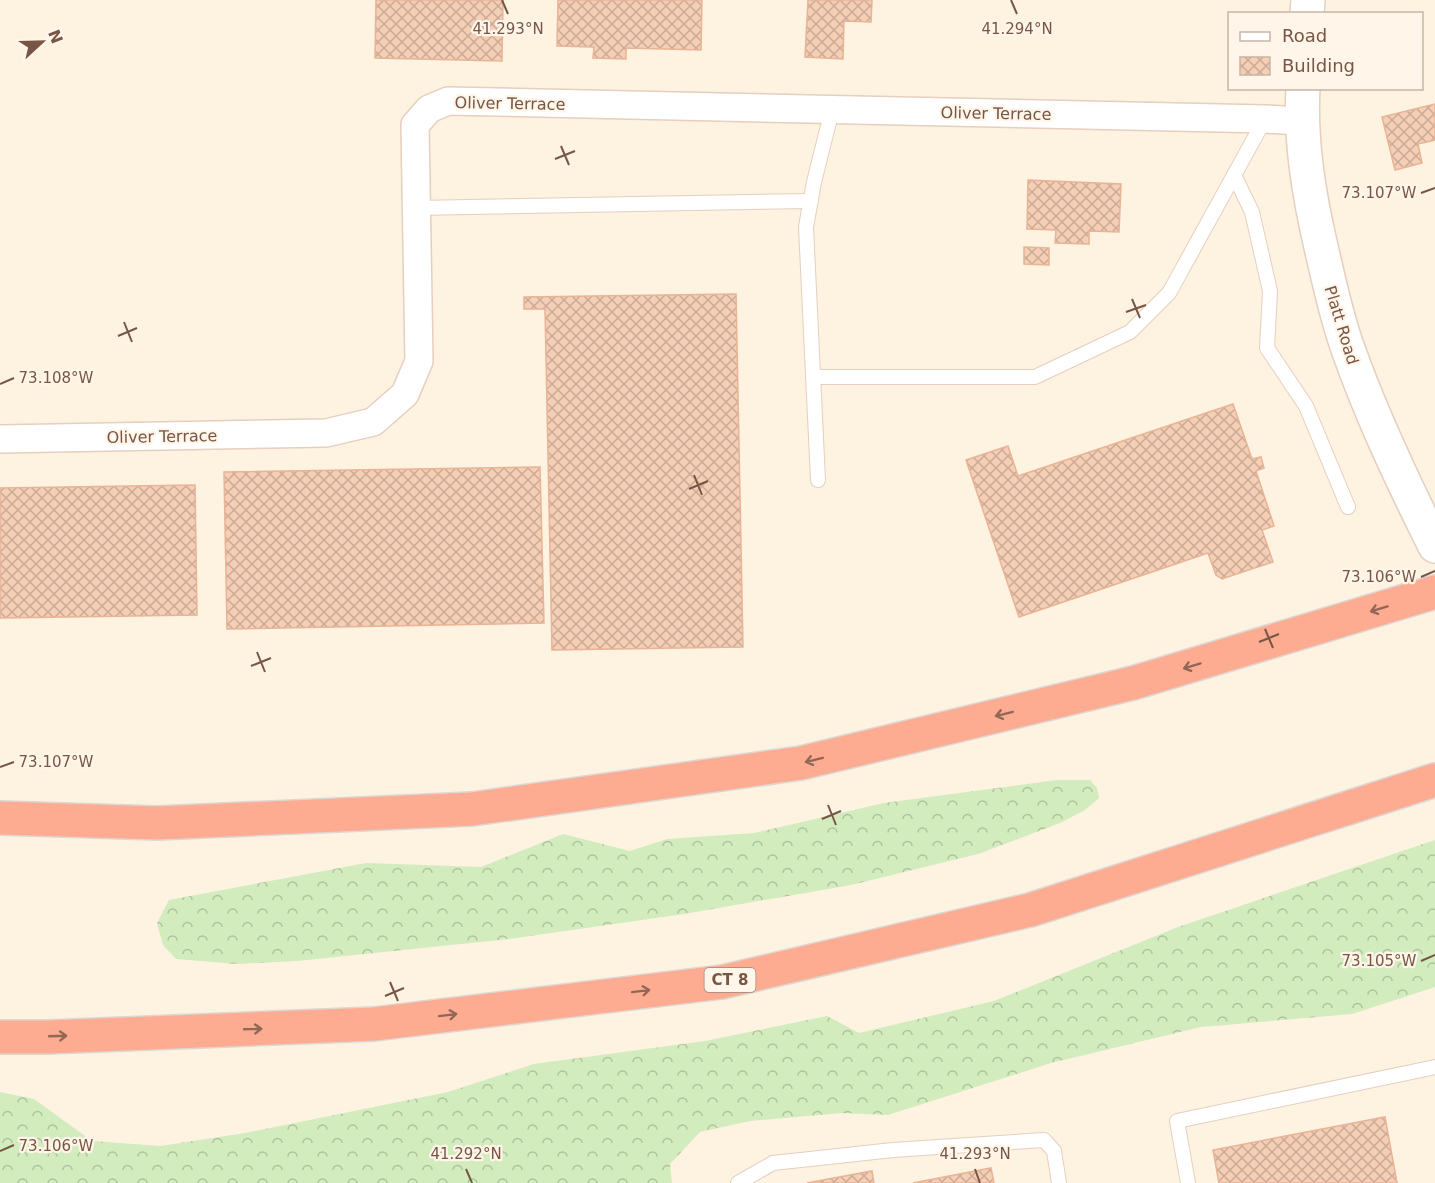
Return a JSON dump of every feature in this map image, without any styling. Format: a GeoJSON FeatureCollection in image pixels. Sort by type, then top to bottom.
{"type":"FeatureCollection","features":[{"type":"Feature","properties":{"kind":"highway"},"geometry":{"type":"LineString","coordinates":[[0,819],[158,823],[472,809],[801,763],[1133,683],[1435,592]]}},
{"type":"Feature","properties":{"kind":"highway","name":"CT 8"},"geometry":{"type":"LineString","coordinates":[[0,1037],[374,1024],[722,982],[1030,910],[1435,780]]}},
{"type":"Feature","properties":{"kind":"street","name":"Platt Road"},"geometry":{"type":"LineString","coordinates":[[1303,90],[1301,122],[1312,207],[1332,296],[1347,348],[1405,485],[1435,546]]}},
{"type":"Feature","properties":{"kind":"street","name":"Oliver Terrace"},"geometry":{"type":"LineString","coordinates":[[0,439],[326,433],[373,422],[405,394],[419,360],[415,125],[429,109],[448,101],[1265,119],[1301,122]]}},
{"type":"Feature","properties":{"kind":"lane"},"geometry":{"type":"LineString","coordinates":[[818,480],[806,227],[832,110]]}},
{"type":"Feature","properties":{"kind":"lane"},"geometry":{"type":"LineString","coordinates":[[813,377],[1035,377],[1130,332],[1169,293],[1265,119]]}},
{"type":"Feature","properties":{"kind":"lane"},"geometry":{"type":"LineString","coordinates":[[1234,175],[1252,212],[1270,291],[1267,348],[1306,406],[1348,507]]}},
{"type":"Feature","properties":{"kind":"lane"},"geometry":{"type":"LineString","coordinates":[[416,208],[812,201]]}},
{"type":"Feature","properties":{"kind":"lane"},"geometry":{"type":"LineString","coordinates":[[1188,1183],[1177,1121],[1435,1067]]}},
{"type":"Feature","properties":{"kind":"lane"},"geometry":{"type":"LineString","coordinates":[[738,1183],[773,1163],[893,1150],[1044,1140],[1054,1151],[1059,1183]]}},
{"type":"Feature","properties":{"kind":"green space"},"geometry":{"type":"Polygon","coordinates":[[[1057,780],[1090,780],[1097,788],[1099,798],[1085,810],[1060,823],[978,854],[851,885],[684,914],[509,939],[297,961],[237,964],[176,959],[163,945],[157,923],[169,900],[366,863],[481,867],[563,834],[630,851],[667,839],[754,833],[884,803],[1057,780]]]}},
{"type":"Feature","properties":{"kind":"green space"},"geometry":{"type":"Polygon","coordinates":[[[1435,840],[1435,987],[1352,1014],[1201,1027],[1051,1063],[888,1115],[842,1113],[750,1121],[700,1132],[670,1164],[672,1183],[0,1183],[0,1092],[34,1099],[92,1141],[160,1146],[245,1133],[448,1092],[534,1064],[705,1041],[827,1016],[859,1033],[994,1001],[1178,927],[1435,840]]]}},
{"type":"Feature","properties":{"kind":"building"},"geometry":{"type":"Polygon","coordinates":[[[376,0],[503,0],[502,61],[375,58],[376,0]]]}},
{"type":"Feature","properties":{"kind":"building"},"geometry":{"type":"Polygon","coordinates":[[[558,0],[702,0],[701,50],[626,48],[626,59],[593,58],[594,47],[557,46],[558,0]]]}},
{"type":"Feature","properties":{"kind":"building"},"geometry":{"type":"Polygon","coordinates":[[[808,0],[872,0],[871,22],[844,21],[843,59],[805,57],[808,0]]]}},
{"type":"Feature","properties":{"kind":"building"},"geometry":{"type":"Polygon","coordinates":[[[1435,104],[1435,140],[1418,144],[1422,163],[1395,170],[1382,117],[1435,104]]]}},
{"type":"Feature","properties":{"kind":"building"},"geometry":{"type":"Polygon","coordinates":[[[1028,180],[1121,184],[1119,232],[1089,231],[1089,244],[1055,243],[1056,230],[1027,229],[1028,180]]]}},
{"type":"Feature","properties":{"kind":"building"},"geometry":{"type":"Polygon","coordinates":[[[1024,247],[1049,248],[1049,265],[1024,264],[1024,247]]]}},
{"type":"Feature","properties":{"kind":"building"},"geometry":{"type":"Polygon","coordinates":[[[736,294],[743,647],[552,650],[545,309],[524,309],[524,297],[736,294]]]}},
{"type":"Feature","properties":{"kind":"building"},"geometry":{"type":"Polygon","coordinates":[[[1233,404],[1252,459],[1261,457],[1264,468],[1256,471],[1274,526],[1262,530],[1273,562],[1222,579],[1216,575],[1208,553],[1019,617],[966,460],[1008,446],[1018,476],[1233,404]]]}},
{"type":"Feature","properties":{"kind":"building"},"geometry":{"type":"Polygon","coordinates":[[[540,467],[544,623],[227,629],[224,472],[540,467]]]}},
{"type":"Feature","properties":{"kind":"building"},"geometry":{"type":"Polygon","coordinates":[[[195,485],[197,615],[0,618],[0,488],[195,485]]]}},
{"type":"Feature","properties":{"kind":"building"},"geometry":{"type":"Polygon","coordinates":[[[1385,1117],[1397,1183],[1219,1183],[1213,1150],[1385,1117]]]}},
{"type":"Feature","properties":{"kind":"building"},"geometry":{"type":"Polygon","coordinates":[[[991,1168],[994,1183],[913,1183],[991,1168]]]}},
{"type":"Feature","properties":{"kind":"building"},"geometry":{"type":"Polygon","coordinates":[[[872,1171],[874,1183],[807,1183],[872,1171]]]}}]}
